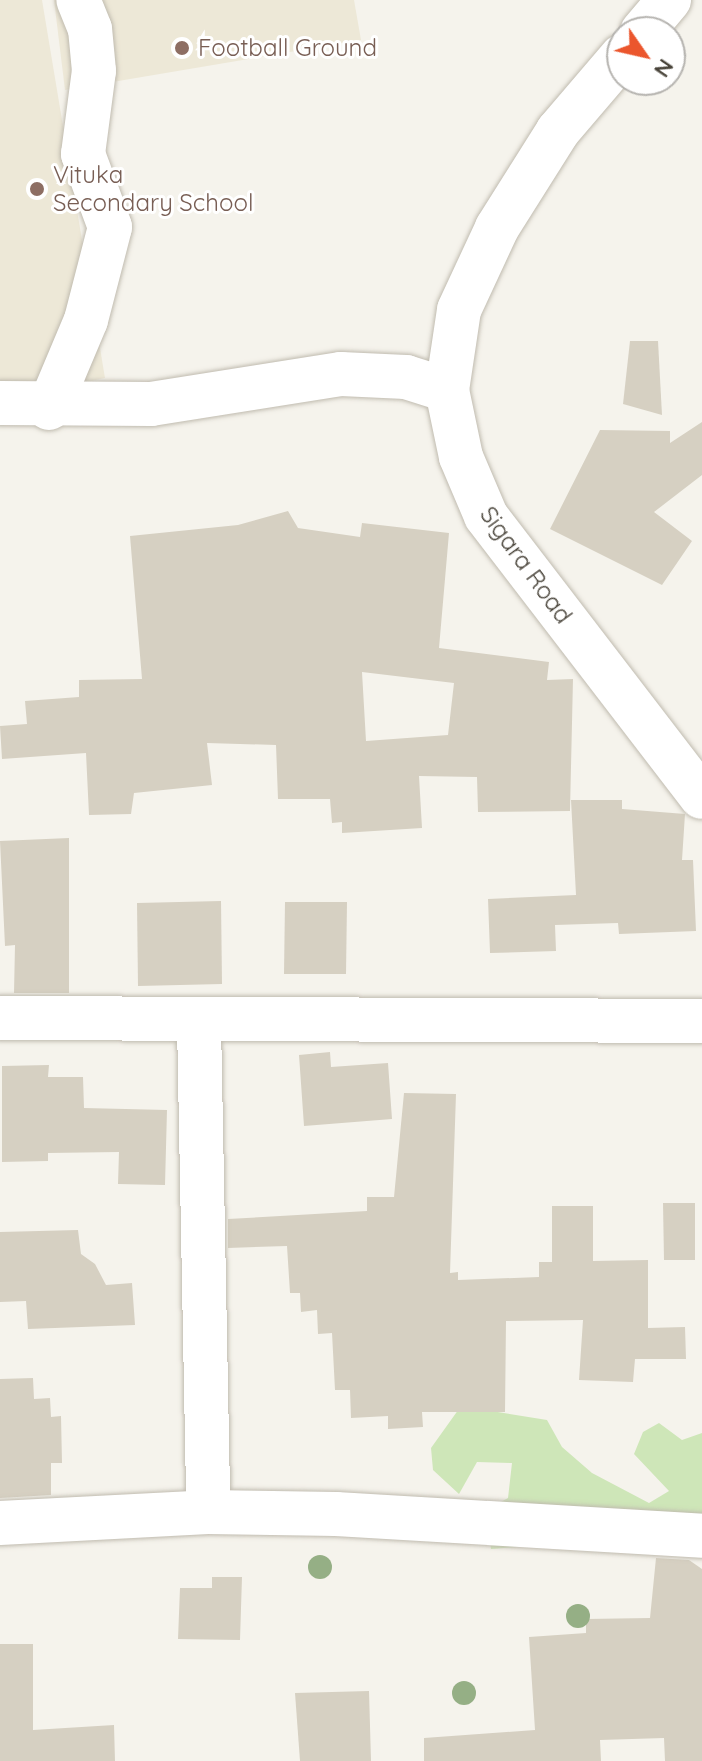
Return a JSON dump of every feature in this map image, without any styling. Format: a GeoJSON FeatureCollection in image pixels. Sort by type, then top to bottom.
{"type":"FeatureCollection","features":[{"type":"Feature","properties":{"kind":"street"},"geometry":{"type":"LineString","coordinates":[[49,408],[86,320],[110,227],[83,154],[94,71],[90,29],[78,0]]}},
{"type":"Feature","properties":{"kind":"street"},"geometry":{"type":"LineString","coordinates":[[656,16],[669,0]]}},
{"type":"Feature","properties":{"kind":"street","name":"Sigara Road"},"geometry":{"type":"LineString","coordinates":[[606,75],[558,131],[497,228],[459,310],[447,390],[461,457],[486,516],[702,797]]}},
{"type":"Feature","properties":{"kind":"street"},"geometry":{"type":"LineString","coordinates":[[0,403],[49,408],[151,404],[341,374],[406,377],[447,390]]}},
{"type":"Feature","properties":{"kind":"street"},"geometry":{"type":"LineString","coordinates":[[0,1018],[199,1023],[702,1021]]}},
{"type":"Feature","properties":{"kind":"street"},"geometry":{"type":"LineString","coordinates":[[199,1023],[208,1512]]}},
{"type":"Feature","properties":{"kind":"street"},"geometry":{"type":"LineString","coordinates":[[0,1523],[208,1512],[431,1518],[702,1536]]}},
{"type":"Feature","properties":{"kind":"shaded area","name":"Vituka Secondary School"},"geometry":{"type":"Polygon","coordinates":[[[0,0],[42,0],[105,378],[0,401],[0,0]]]}},
{"type":"Feature","properties":{"kind":"shaded area","name":"Football Ground"},"geometry":{"type":"Polygon","coordinates":[[[54,0],[354,0],[361,40],[65,90],[54,0]]]}},
{"type":"Feature","properties":{"kind":"green space"},"geometry":{"type":"Polygon","coordinates":[[[461,1406],[547,1420],[562,1447],[592,1473],[649,1503],[669,1491],[634,1454],[643,1432],[659,1423],[682,1440],[702,1433],[702,1533],[491,1549],[486,1510],[508,1498],[512,1463],[477,1462],[459,1494],[433,1470],[431,1448],[461,1406]]]}},
{"type":"Feature","properties":{"kind":"building"},"geometry":{"type":"Polygon","coordinates":[[[630,341],[658,341],[662,415],[623,404],[630,341]]]}},
{"type":"Feature","properties":{"kind":"building"},"geometry":{"type":"Polygon","coordinates":[[[702,422],[702,475],[654,512],[692,541],[662,585],[550,529],[600,430],[670,431],[670,443],[702,422]]]}},
{"type":"Feature","properties":{"kind":"building"},"geometry":{"type":"Polygon","coordinates":[[[288,511],[298,528],[360,537],[362,523],[449,533],[439,648],[549,662],[547,680],[573,679],[570,811],[478,812],[477,777],[419,776],[422,828],[342,833],[342,822],[332,823],[330,799],[278,799],[276,745],[207,743],[212,785],[134,793],[131,814],[89,815],[86,753],[2,759],[0,726],[27,724],[25,701],[79,697],[79,680],[142,679],[130,536],[238,525],[288,511]],[[362,672],[366,741],[448,735],[454,683],[362,672]]]}},
{"type":"Feature","properties":{"kind":"building"},"geometry":{"type":"Polygon","coordinates":[[[571,800],[622,800],[622,809],[685,814],[682,860],[693,860],[696,931],[619,934],[618,923],[555,925],[556,951],[490,953],[488,899],[576,895],[571,800]]]}},
{"type":"Feature","properties":{"kind":"building"},"geometry":{"type":"Polygon","coordinates":[[[69,838],[69,993],[14,993],[15,945],[5,946],[0,841],[69,838]]]}},
{"type":"Feature","properties":{"kind":"building"},"geometry":{"type":"Polygon","coordinates":[[[221,901],[222,984],[138,986],[137,903],[221,901]]]}},
{"type":"Feature","properties":{"kind":"building"},"geometry":{"type":"Polygon","coordinates":[[[285,902],[347,902],[346,974],[284,974],[285,902]]]}},
{"type":"Feature","properties":{"kind":"building"},"geometry":{"type":"Polygon","coordinates":[[[330,1052],[331,1067],[388,1063],[392,1119],[304,1126],[299,1055],[330,1052]]]}},
{"type":"Feature","properties":{"kind":"building"},"geometry":{"type":"Polygon","coordinates":[[[49,1065],[48,1077],[83,1077],[84,1108],[167,1110],[165,1185],[118,1184],[119,1152],[48,1153],[48,1161],[2,1162],[2,1066],[49,1065]]]}},
{"type":"Feature","properties":{"kind":"building"},"geometry":{"type":"Polygon","coordinates":[[[404,1093],[456,1094],[450,1273],[458,1272],[458,1280],[539,1277],[539,1262],[552,1262],[552,1206],[593,1206],[593,1261],[648,1260],[648,1328],[685,1327],[686,1359],[635,1359],[633,1382],[579,1380],[583,1320],[506,1321],[505,1412],[422,1412],[423,1427],[388,1429],[388,1416],[351,1418],[350,1390],[335,1390],[332,1333],[318,1334],[317,1310],[301,1312],[300,1293],[290,1293],[287,1246],[228,1248],[228,1219],[367,1211],[367,1197],[394,1197],[404,1093]]]}},
{"type":"Feature","properties":{"kind":"building"},"geometry":{"type":"Polygon","coordinates":[[[663,1203],[695,1203],[695,1260],[664,1260],[663,1203]]]}},
{"type":"Feature","properties":{"kind":"building"},"geometry":{"type":"Polygon","coordinates":[[[78,1230],[81,1254],[95,1264],[106,1285],[132,1283],[135,1325],[28,1329],[26,1301],[0,1302],[0,1232],[78,1230]]]}},
{"type":"Feature","properties":{"kind":"building"},"geometry":{"type":"Polygon","coordinates":[[[33,1378],[34,1399],[50,1398],[51,1417],[61,1416],[62,1463],[51,1463],[51,1495],[0,1498],[0,1379],[33,1378]]]}},
{"type":"Feature","properties":{"kind":"building"},"geometry":{"type":"Polygon","coordinates":[[[656,1558],[689,1560],[702,1569],[702,1761],[665,1761],[664,1738],[600,1740],[601,1761],[424,1761],[424,1738],[535,1730],[529,1637],[586,1633],[586,1619],[650,1618],[656,1558]]]}},
{"type":"Feature","properties":{"kind":"building"},"geometry":{"type":"Polygon","coordinates":[[[212,1577],[242,1577],[240,1640],[178,1639],[180,1588],[212,1588],[212,1577]]]}},
{"type":"Feature","properties":{"kind":"building"},"geometry":{"type":"Polygon","coordinates":[[[0,1644],[33,1644],[33,1730],[114,1725],[115,1761],[0,1761],[0,1644]]]}},
{"type":"Feature","properties":{"kind":"building"},"geometry":{"type":"Polygon","coordinates":[[[369,1691],[371,1761],[300,1761],[295,1693],[369,1691]]]}},
{"type":"Feature","properties":{"kind":"place","name":"Football Ground"},"geometry":{"type":"Point","coordinates":[182,48]}},
{"type":"Feature","properties":{"kind":"place","name":"Vituka Secondary School"},"geometry":{"type":"Point","coordinates":[37,189]}}]}
